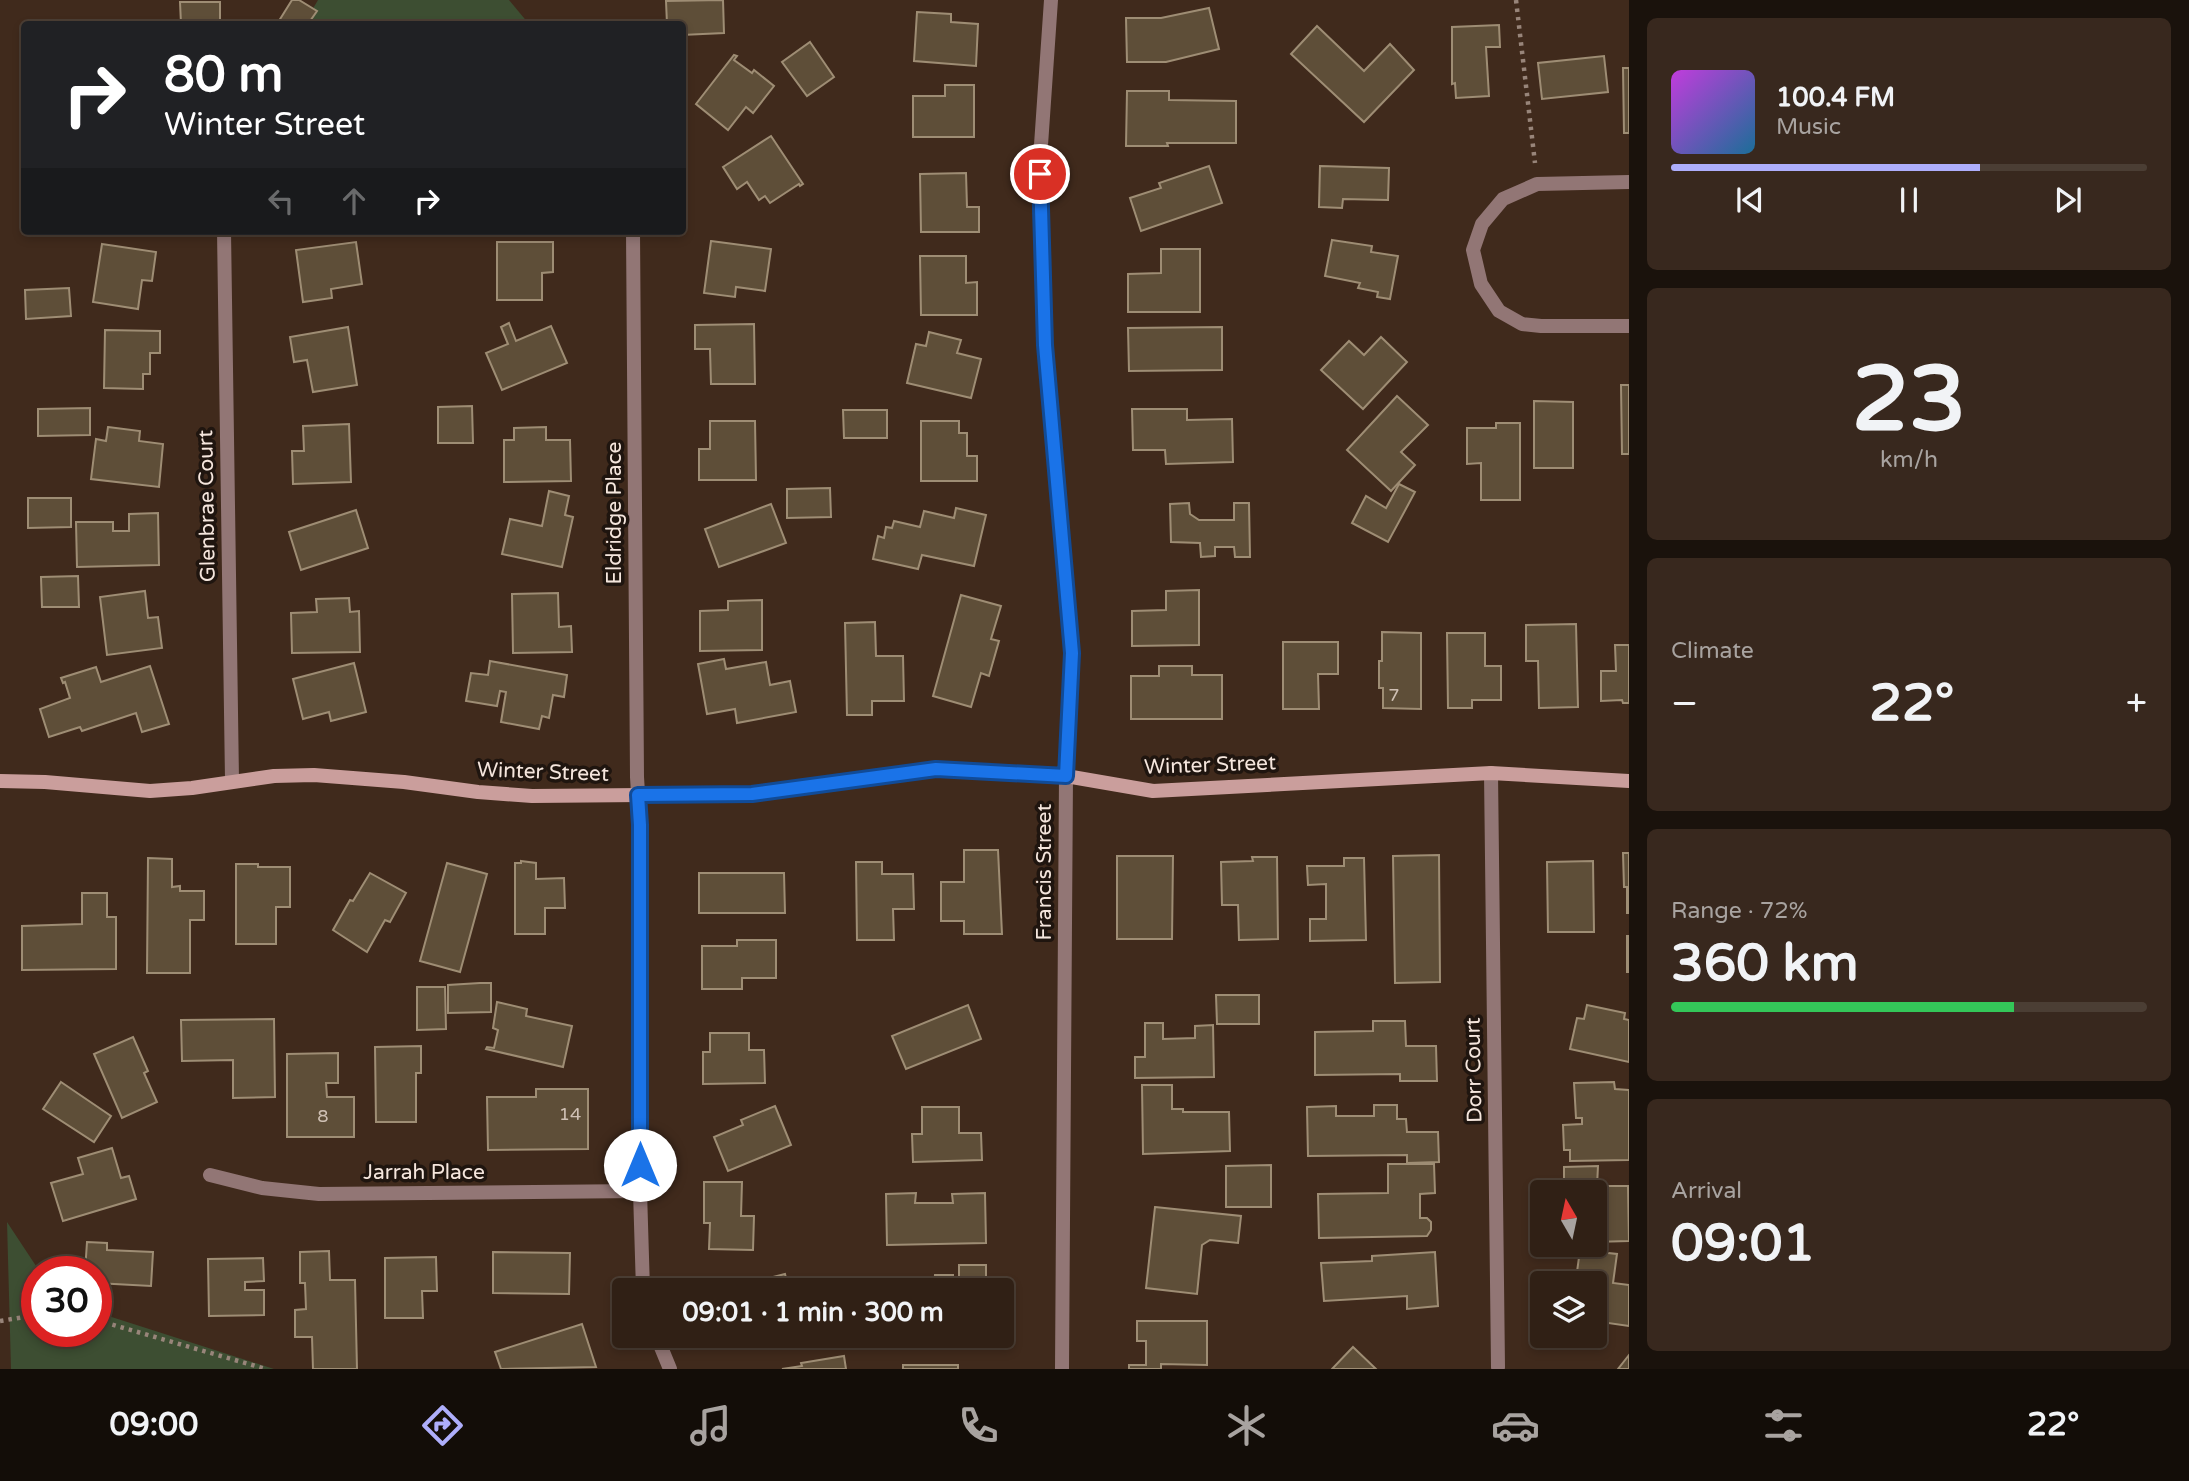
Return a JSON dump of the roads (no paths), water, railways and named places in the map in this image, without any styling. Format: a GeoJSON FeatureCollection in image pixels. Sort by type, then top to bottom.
{"type":"FeatureCollection","features":[{"type":"Feature","properties":{"kind":"street","name":"Francis Street"},"geometry":{"type":"LineString","coordinates":[[1051,0],[1040,174],[1045,345],[1072,653],[1066,776],[1062,1369]]}},
{"type":"Feature","properties":{"kind":"street"},"geometry":{"type":"LineString","coordinates":[[1629,182],[1537,184],[1503,199],[1482,224],[1473,250],[1481,284],[1499,311],[1522,324],[1629,326]]}},
{"type":"Feature","properties":{"kind":"street","name":"Glenbrae Court"},"geometry":{"type":"LineString","coordinates":[[224,235],[232,780]]}},
{"type":"Feature","properties":{"kind":"street","name":"Eldridge Place"},"geometry":{"type":"LineString","coordinates":[[633,235],[643,1278]]}},
{"type":"Feature","properties":{"kind":"street","name":"Winter Street"},"geometry":{"type":"LineString","coordinates":[[0,781],[150,791],[192,788],[232,780],[314,775],[393,780],[478,792],[532,796],[752,794],[936,769],[1066,776],[1153,791],[1491,772],[1629,781]]}},
{"type":"Feature","properties":{"kind":"street","name":"Dorr Court"},"geometry":{"type":"LineString","coordinates":[[1491,772],[1498,1367]]}},
{"type":"Feature","properties":{"kind":"street","name":"Jarrah Place"},"geometry":{"type":"LineString","coordinates":[[210,1175],[262,1188],[319,1194],[640,1191]]}},
{"type":"Feature","properties":{"kind":"street"},"geometry":{"type":"LineString","coordinates":[[661,1348],[670,1369]]}}]}
